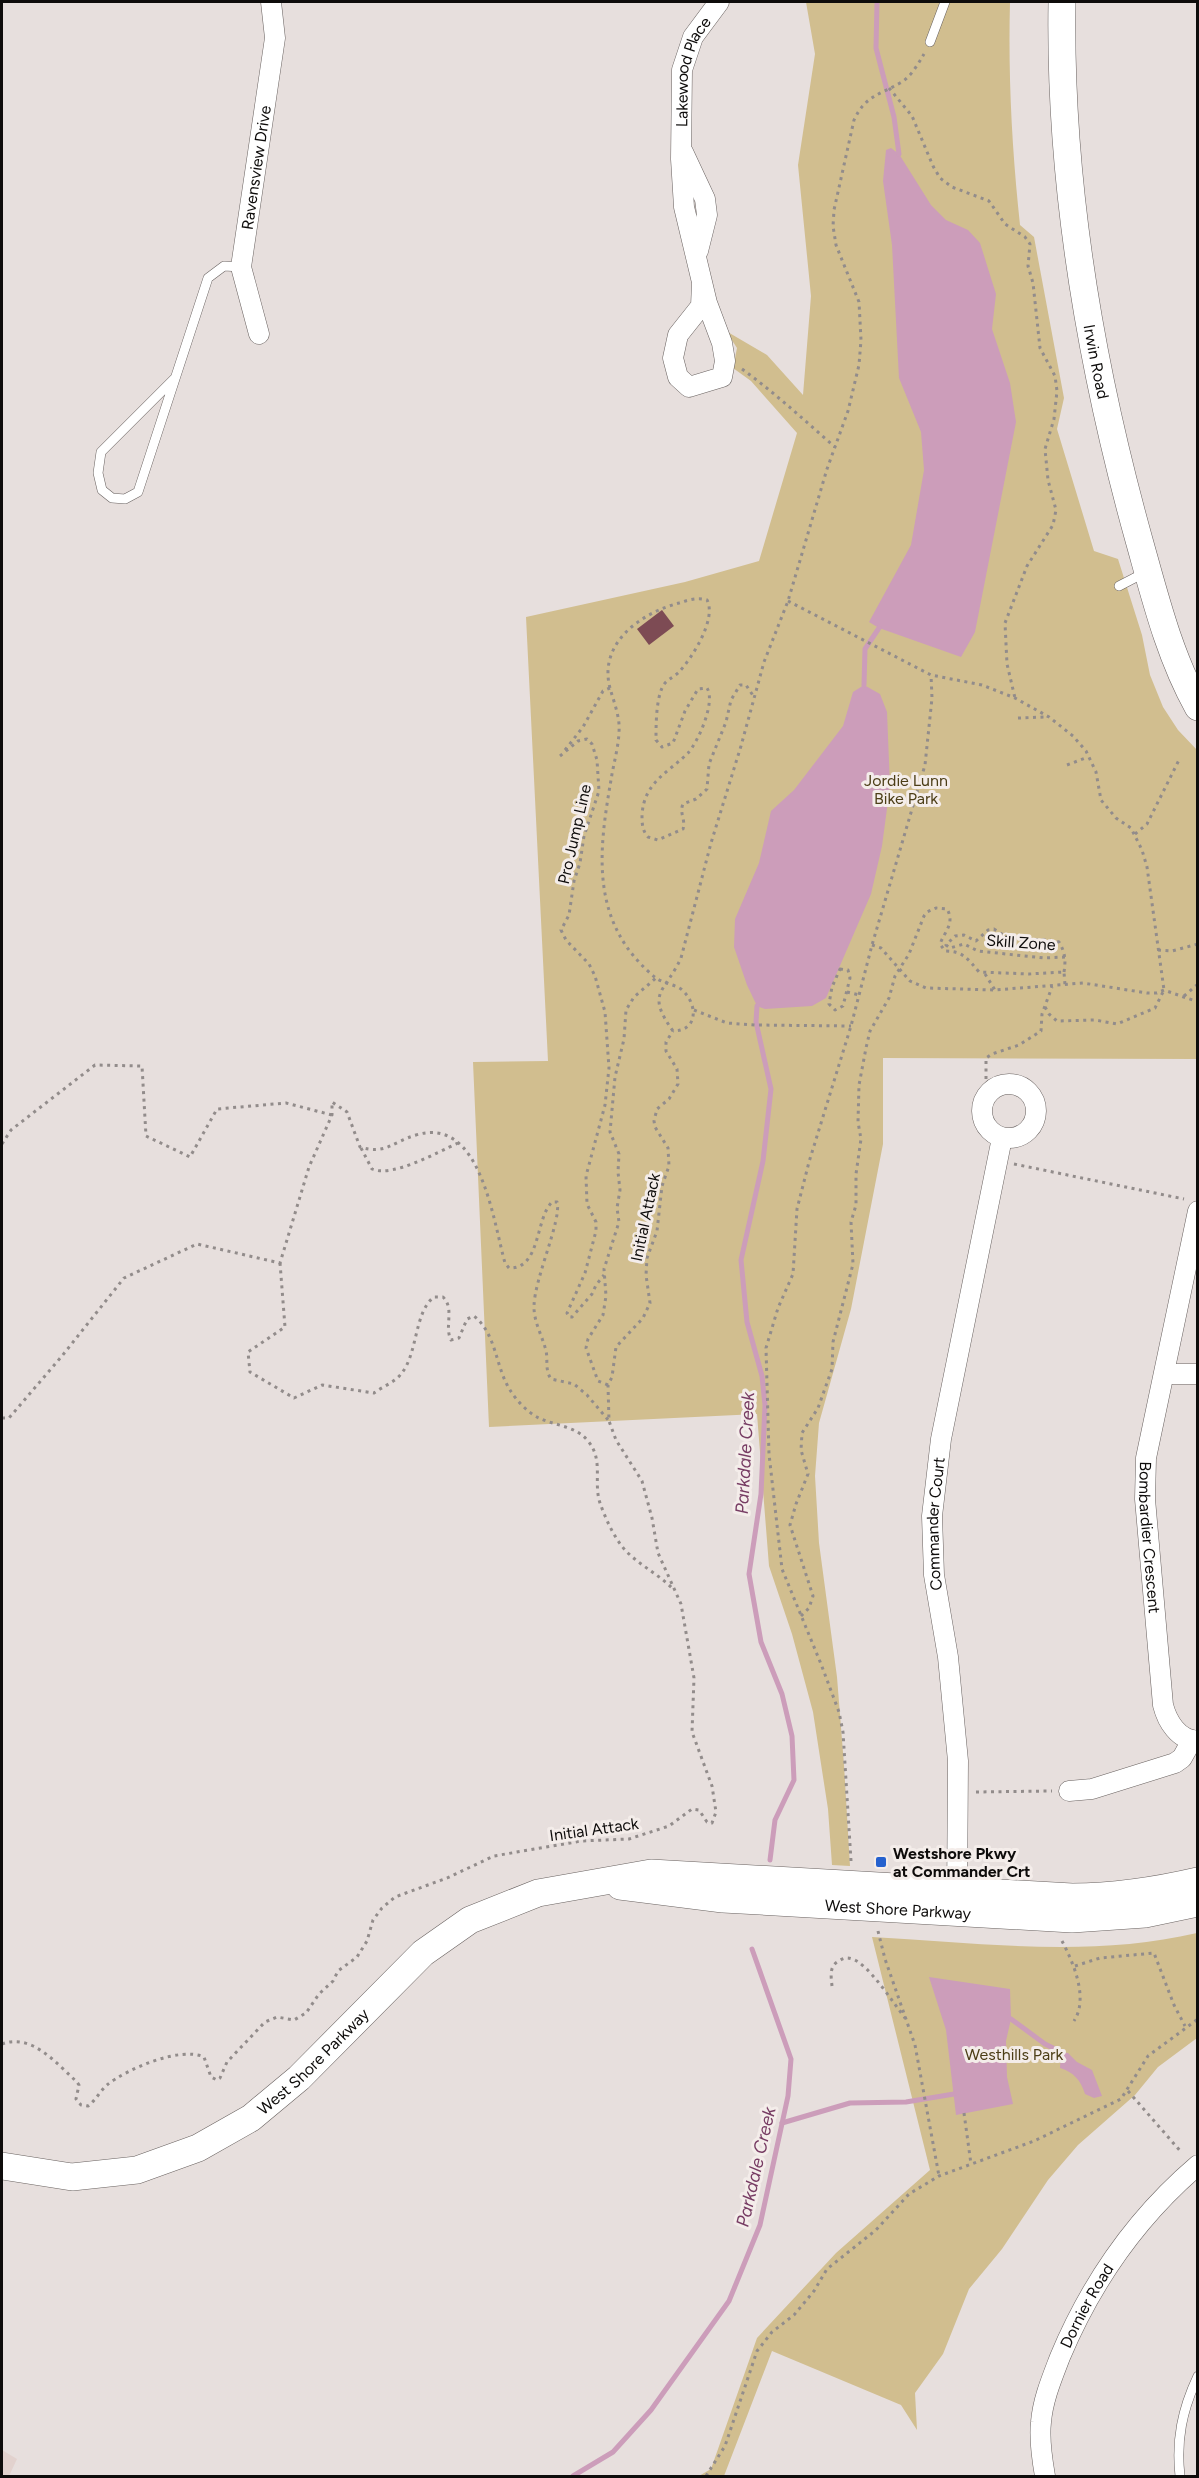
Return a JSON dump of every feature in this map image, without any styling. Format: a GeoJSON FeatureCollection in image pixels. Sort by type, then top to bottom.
{"type":"FeatureCollection","features":[{"type":"Feature","properties":{"kind":"main road","name":"Irwin Road"},"geometry":{"type":"LineString","coordinates":[[1062,2],[1070,190],[1078,263],[1093,353],[1112,440],[1170,647],[1197,707]]}},
{"type":"Feature","properties":{"kind":"main road","name":"West Shore Parkway"},"geometry":{"type":"LineString","coordinates":[[2,2166],[72,2177],[137,2170],[198,2148],[251,2118],[299,2078],[423,1953],[470,1920],[538,1893],[598,1882],[650,1892],[723,1899],[957,1902],[1111,1897],[1148,1892],[1197,1881]]}},
{"type":"Feature","properties":{"kind":"main road","name":"West Shore Parkway"},"geometry":{"type":"LineString","coordinates":[[957,1902],[1072,1919],[1145,1914],[1197,1903]]}},
{"type":"Feature","properties":{"kind":"street","name":"Ravensview Drive"},"geometry":{"type":"LineString","coordinates":[[259,334],[241,267],[275,38],[271,2]]}},
{"type":"Feature","properties":{"kind":"street","name":"Lakewood Place"},"geometry":{"type":"LineString","coordinates":[[702,283],[701,306],[678,335],[673,358],[678,376],[689,387],[722,377],[724,357],[697,260],[700,237],[707,215],[705,199],[681,148],[682,70],[693,37],[719,2]]}},
{"type":"Feature","properties":{"kind":"street","name":"Commander Court"},"geometry":{"type":"LineString","coordinates":[[957,1902],[958,1761],[948,1657],[934,1575],[932,1516],[941,1439],[1002,1138]]}},
{"type":"Feature","properties":{"kind":"street","name":"Bombardier Crescent"},"geometry":{"type":"LineString","coordinates":[[1193,1206],[1165,1374],[1146,1458],[1145,1499],[1163,1705],[1170,1724],[1195,1740]]}},
{"type":"Feature","properties":{"kind":"street"},"geometry":{"type":"LineString","coordinates":[[1165,1374],[1197,1374]]}},
{"type":"Feature","properties":{"kind":"street"},"geometry":{"type":"LineString","coordinates":[[1064,1791],[1092,1789],[1175,1763],[1182,1758],[1195,1740]]}},
{"type":"Feature","properties":{"kind":"street","name":"Dornier Road"},"geometry":{"type":"LineString","coordinates":[[1045,2476],[1040,2443],[1045,2400],[1076,2321],[1091,2293],[1125,2242],[1192,2161]]}},
{"type":"Feature","properties":{"kind":"lane"},"geometry":{"type":"LineString","coordinates":[[930,42],[945,2]]}},
{"type":"Feature","properties":{"kind":"lane"},"geometry":{"type":"LineString","coordinates":[[175,378],[102,452],[98,473],[102,490],[112,498],[125,499],[138,492],[175,378],[207,278],[224,266],[241,267]]}},
{"type":"Feature","properties":{"kind":"lane"},"geometry":{"type":"LineString","coordinates":[[1119,586],[1148,571]]}},
{"type":"Feature","properties":{"kind":"lane"},"geometry":{"type":"LineString","coordinates":[[1180,2476],[1178,2446],[1180,2426],[1184,2406],[1197,2376]]}},
{"type":"Feature","properties":{"kind":"path"},"geometry":{"type":"LineString","coordinates":[[754,698],[746,685],[740,685],[731,700],[726,722],[709,764],[706,789],[696,799],[683,804],[681,810],[683,829],[658,840],[648,837],[643,829],[642,815],[646,798],[661,774],[692,747],[710,700],[707,688],[698,689],[680,721],[673,743],[662,747],[656,740],[659,697],[663,686],[682,668],[697,647],[709,615],[707,600],[692,599],[667,606],[630,627],[621,636],[611,655],[608,670],[610,688],[619,723],[603,823],[604,887],[620,936],[656,978],[667,984],[682,990],[693,1009],[692,1024],[685,1029],[673,1031],[665,1020],[658,999],[660,991],[667,984],[681,958],[711,843],[754,698],[764,662],[788,601],[853,388],[861,340],[859,302],[836,245],[834,210],[854,120],[858,110],[868,100],[901,83],[907,77],[925,53],[930,42]]}},
{"type":"Feature","properties":{"kind":"path"},"geometry":{"type":"LineString","coordinates":[[889,88],[912,117],[940,178],[952,188],[989,201],[1005,224],[1025,237],[1030,244],[1028,266],[1033,283],[1040,348],[1052,368],[1056,383],[1057,401],[1045,449],[1048,480],[1056,510],[1053,525],[1027,566],[1005,623],[1005,648],[1015,698]]}},
{"type":"Feature","properties":{"kind":"path"},"geometry":{"type":"LineString","coordinates":[[724,357],[767,387],[835,447]]}},
{"type":"Feature","properties":{"kind":"path"},"geometry":{"type":"LineString","coordinates":[[788,601],[931,675],[982,685],[1015,698],[1049,717],[1073,736],[1089,757],[1096,772],[1101,800],[1105,807],[1131,828],[1147,867],[1164,990],[1152,1010],[1117,1024],[1095,1020],[1056,1021],[1044,1005]]}},
{"type":"Feature","properties":{"kind":"path"},"geometry":{"type":"LineString","coordinates":[[852,1872],[843,1732],[835,1702],[782,1569],[779,1551],[767,1425],[766,1348],[778,1308],[792,1274],[797,1209],[809,1162],[851,1026],[872,945],[925,765],[932,698],[931,675]]}},
{"type":"Feature","properties":{"kind":"path","name":"Pro Jump Line"},"geometry":{"type":"LineString","coordinates":[[604,1275],[592,1294],[572,1317],[569,1317],[567,1313],[585,1273],[596,1231],[596,1222],[586,1199],[586,1176],[604,1105],[609,1068],[604,1012],[595,976],[589,964],[566,940],[561,930],[569,915],[584,836],[599,791],[598,767],[592,744],[587,739],[578,741],[560,756],[583,727],[603,691],[610,688]]}},
{"type":"Feature","properties":{"kind":"path"},"geometry":{"type":"LineString","coordinates":[[1018,718],[1049,717]]}},
{"type":"Feature","properties":{"kind":"path"},"geometry":{"type":"LineString","coordinates":[[1067,765],[1089,757]]}},
{"type":"Feature","properties":{"kind":"path"},"geometry":{"type":"LineString","coordinates":[[1135,834],[1147,824],[1180,758]]}},
{"type":"Feature","properties":{"kind":"path"},"geometry":{"type":"LineString","coordinates":[[801,1617],[813,1600],[790,1525],[808,1474],[801,1450],[801,1438],[806,1424],[818,1408],[832,1369],[832,1342],[854,1258],[851,1222],[856,1205],[856,1174],[861,1139],[858,1122],[860,1085],[870,1031],[889,998],[898,969],[909,954],[924,916],[932,909],[940,907],[947,909],[951,918],[941,947],[945,951],[959,952],[979,972],[1064,972]]}},
{"type":"Feature","properties":{"kind":"path","name":"Skill Zone"},"geometry":{"type":"LineString","coordinates":[[1065,957],[1036,957],[978,951],[964,944],[950,948],[946,945],[954,936],[964,935],[976,941],[988,930],[994,929],[1014,942],[1039,939],[1059,942],[1065,957],[1065,985]]}},
{"type":"Feature","properties":{"kind":"path"},"geometry":{"type":"LineString","coordinates":[[1158,950],[1172,951],[1197,944]]}},
{"type":"Feature","properties":{"kind":"path"},"geometry":{"type":"LineString","coordinates":[[872,945],[881,948],[910,981],[926,988],[995,990],[1094,984],[1147,993],[1164,990],[1197,1002]]}},
{"type":"Feature","properties":{"kind":"path"},"geometry":{"type":"LineString","coordinates":[[842,969],[848,970],[850,974],[847,992],[842,1008],[832,1009],[829,1004],[832,987],[837,972],[842,969]]}},
{"type":"Feature","properties":{"kind":"path"},"geometry":{"type":"LineString","coordinates":[[984,973],[995,990]]}},
{"type":"Feature","properties":{"kind":"path"},"geometry":{"type":"LineString","coordinates":[[608,1386],[598,1381],[586,1348],[588,1339],[603,1315],[606,1296],[605,1262],[619,1222],[617,1208],[620,1190],[619,1154],[611,1136],[610,1125],[614,1109],[616,1069],[624,1035],[625,1015],[630,1002],[656,978]]}},
{"type":"Feature","properties":{"kind":"path"},"geometry":{"type":"LineString","coordinates":[[1184,996],[1197,984]]}},
{"type":"Feature","properties":{"kind":"path"},"geometry":{"type":"LineString","coordinates":[[986,1079],[986,1058],[1019,1045],[1041,1031],[1044,1005],[1052,987]]}},
{"type":"Feature","properties":{"kind":"path"},"geometry":{"type":"LineString","coordinates":[[847,992],[859,995]]}},
{"type":"Feature","properties":{"kind":"path"},"geometry":{"type":"LineString","coordinates":[[693,1009],[727,1023],[851,1026]]}},
{"type":"Feature","properties":{"kind":"path","name":"Initial Attack"},"geometry":{"type":"LineString","coordinates":[[3,2043],[24,2042],[39,2049],[62,2067],[79,2085],[76,2099],[81,2105],[88,2106],[106,2086],[130,2070],[164,2058],[188,2053],[204,2057],[211,2077],[217,2080],[227,2062],[265,2022],[277,2017],[294,2020],[306,2013],[318,1994],[333,1980],[338,1971],[357,1957],[367,1941],[373,1920],[395,1897],[447,1878],[494,1856],[580,1841],[629,1839],[669,1826],[692,1809],[699,1810],[707,1822],[712,1823],[716,1812],[715,1801],[708,1771],[692,1732],[694,1678],[681,1604],[658,1552],[642,1481],[616,1440],[609,1420],[608,1386],[612,1377],[616,1347],[643,1318],[650,1303],[646,1275],[647,1258],[657,1231],[662,1186],[669,1166],[668,1148],[655,1127],[654,1121],[657,1109],[669,1099],[678,1084],[677,1069],[666,1051],[666,1042],[673,1031]]}},
{"type":"Feature","properties":{"kind":"path"},"geometry":{"type":"LineString","coordinates":[[2,1144],[11,1130],[95,1065],[142,1066],[146,1136],[190,1157],[217,1109],[286,1104],[332,1115]]}},
{"type":"Feature","properties":{"kind":"path"},"geometry":{"type":"LineString","coordinates":[[459,1143],[405,1167],[380,1171],[370,1168],[345,1109],[332,1102],[332,1115],[309,1167],[280,1263],[285,1327],[248,1352],[250,1372],[294,1398],[322,1385],[374,1393],[401,1374],[417,1338],[427,1304],[434,1297],[443,1297],[450,1311],[448,1335],[451,1340],[459,1338],[467,1318],[474,1316],[489,1335],[504,1377],[518,1401],[538,1418],[578,1431],[592,1445],[598,1466],[600,1502],[621,1545],[676,1592]]}},
{"type":"Feature","properties":{"kind":"path"},"geometry":{"type":"LineString","coordinates":[[360,1147],[377,1151],[416,1135],[428,1134],[446,1136],[459,1143],[470,1155],[482,1181],[509,1268],[520,1266],[528,1260],[547,1208],[552,1202],[557,1202],[556,1219],[538,1278],[534,1308],[534,1317],[546,1352],[547,1372],[551,1379],[566,1381],[578,1387],[609,1420]]}},
{"type":"Feature","properties":{"kind":"path"},"geometry":{"type":"LineString","coordinates":[[1007,1163],[1193,1206]]}},
{"type":"Feature","properties":{"kind":"path"},"geometry":{"type":"LineString","coordinates":[[2,1418],[9,1418],[124,1278],[197,1244],[280,1263]]}},
{"type":"Feature","properties":{"kind":"path"},"geometry":{"type":"LineString","coordinates":[[976,1792],[1064,1791]]}},
{"type":"Feature","properties":{"kind":"path"},"geometry":{"type":"LineString","coordinates":[[878,1928],[885,1959],[908,2022],[922,2082],[939,2176]]}},
{"type":"Feature","properties":{"kind":"path"},"geometry":{"type":"LineString","coordinates":[[1059,1937],[1075,1966],[1079,2009],[1074,2021]]}},
{"type":"Feature","properties":{"kind":"path"},"geometry":{"type":"LineString","coordinates":[[1075,1966],[1105,1958],[1154,1953],[1174,2005],[1186,2027]]}},
{"type":"Feature","properties":{"kind":"path"},"geometry":{"type":"LineString","coordinates":[[832,1986],[831,1970],[835,1962],[843,1958],[853,1959],[866,1969],[908,2022]]}},
{"type":"Feature","properties":{"kind":"path"},"geometry":{"type":"LineString","coordinates":[[706,2476],[725,2446],[757,2351],[772,2332],[801,2307],[827,2270],[876,2230],[909,2193],[939,2176],[1034,2141],[1121,2099],[1128,2091],[1140,2065],[1148,2056],[1197,2019]]}},
{"type":"Feature","properties":{"kind":"path"},"geometry":{"type":"LineString","coordinates":[[1128,2091],[1192,2161]]}},
{"type":"Feature","properties":{"kind":"path"},"geometry":{"type":"LineString","coordinates":[[964,2113],[971,2164]]}},
{"type":"Feature","properties":{"kind":"shaded area"},"geometry":{"type":"Polygon","coordinates":[[[891,148],[899,154],[931,205],[946,220],[968,230],[980,243],[996,294],[992,329],[1010,383],[1016,422],[975,632],[961,657],[879,628],[869,622],[911,545],[924,470],[921,432],[899,378],[892,245],[883,181],[886,150],[891,148]]]}},
{"type":"Feature","properties":{"kind":"shaded area"},"geometry":{"type":"Polygon","coordinates":[[[864,685],[880,694],[887,712],[890,786],[882,846],[871,894],[826,998],[812,1006],[765,1009],[757,1006],[734,947],[735,919],[759,863],[771,811],[794,790],[843,726],[853,692],[864,685]]]}},
{"type":"Feature","properties":{"kind":"shaded area"},"geometry":{"type":"Polygon","coordinates":[[[929,1977],[1010,1989],[1011,2019],[1006,2041],[1007,2077],[1013,2104],[956,2115],[946,2030],[929,1977]]]}},
{"type":"Feature","properties":{"kind":"shaded area"},"geometry":{"type":"Polygon","coordinates":[[[1061,2052],[1068,2053],[1077,2062],[1092,2070],[1102,2096],[1094,2098],[1085,2094],[1076,2078],[1060,2068],[1061,2052]]]}},
{"type":"Feature","properties":{"kind":"shaded area"},"geometry":{"type":"Polygon","coordinates":[[[2,2450],[17,2459],[9,2476],[2,2476],[2,2450]]]}},
{"type":"Feature","properties":{"kind":"green space","name":"Jordie Lunn Bike Park"},"geometry":{"type":"Polygon","coordinates":[[[806,2],[1010,2],[1011,113],[1020,225],[1034,237],[1064,398],[1057,429],[1094,551],[1118,559],[1142,635],[1150,675],[1163,707],[1178,730],[1197,750],[1197,1059],[883,1058],[883,1144],[851,1309],[819,1423],[815,1476],[819,1543],[837,1677],[850,1866],[832,1865],[828,1809],[813,1712],[792,1634],[769,1566],[757,1414],[489,1427],[473,1062],[548,1061],[526,617],[685,582],[759,561],[797,433],[751,381],[733,368],[737,348],[726,331],[767,355],[803,395],[811,296],[798,165],[815,54],[806,2]]]}},
{"type":"Feature","properties":{"kind":"green space","name":"Westhills Park"},"geometry":{"type":"Polygon","coordinates":[[[1197,1933],[1197,2038],[1158,2067],[1135,2095],[1078,2145],[1048,2180],[1002,2249],[969,2289],[943,2354],[915,2393],[917,2430],[901,2405],[772,2351],[724,2476],[699,2476],[711,2469],[757,2338],[836,2253],[930,2170],[872,1937],[994,1945],[1076,1947],[1157,1941],[1197,1933]]]}},
{"type":"Feature","properties":{"kind":"building"},"geometry":{"type":"Polygon","coordinates":[[[662,610],[674,626],[649,645],[637,629],[662,610]]]}},
{"type":"Feature","properties":{"kind":"waterway"},"geometry":{"type":"LineString","coordinates":[[877,2],[876,48],[894,117],[899,154]]}},
{"type":"Feature","properties":{"kind":"waterway","name":"Parkdale Creek"},"geometry":{"type":"LineString","coordinates":[[864,685],[865,649],[879,628]]}},
{"type":"Feature","properties":{"kind":"waterway","name":"Parkdale Creek"},"geometry":{"type":"LineString","coordinates":[[757,1006],[756,1022],[771,1089],[763,1161],[741,1260],[747,1322],[762,1376],[765,1405],[761,1494],[749,1574],[761,1642],[782,1694],[792,1736],[794,1780],[775,1820],[770,1860]]}},
{"type":"Feature","properties":{"kind":"waterway","name":"Parkdale Creek"},"geometry":{"type":"LineString","coordinates":[[573,2476],[613,2452],[651,2410],[729,2301],[760,2225],[788,2096],[791,2059],[752,1949]]}},
{"type":"Feature","properties":{"kind":"waterway"},"geometry":{"type":"LineString","coordinates":[[1011,2019],[1045,2044],[1061,2052]]}},
{"type":"Feature","properties":{"kind":"waterway"},"geometry":{"type":"LineString","coordinates":[[782,2123],[850,2103],[906,2102],[954,2094]]}},
{"type":"Feature","properties":{"kind":"place","name":"Westshore Pkwy at Commander Crt"},"geometry":{"type":"Point","coordinates":[881,1862]}}]}
